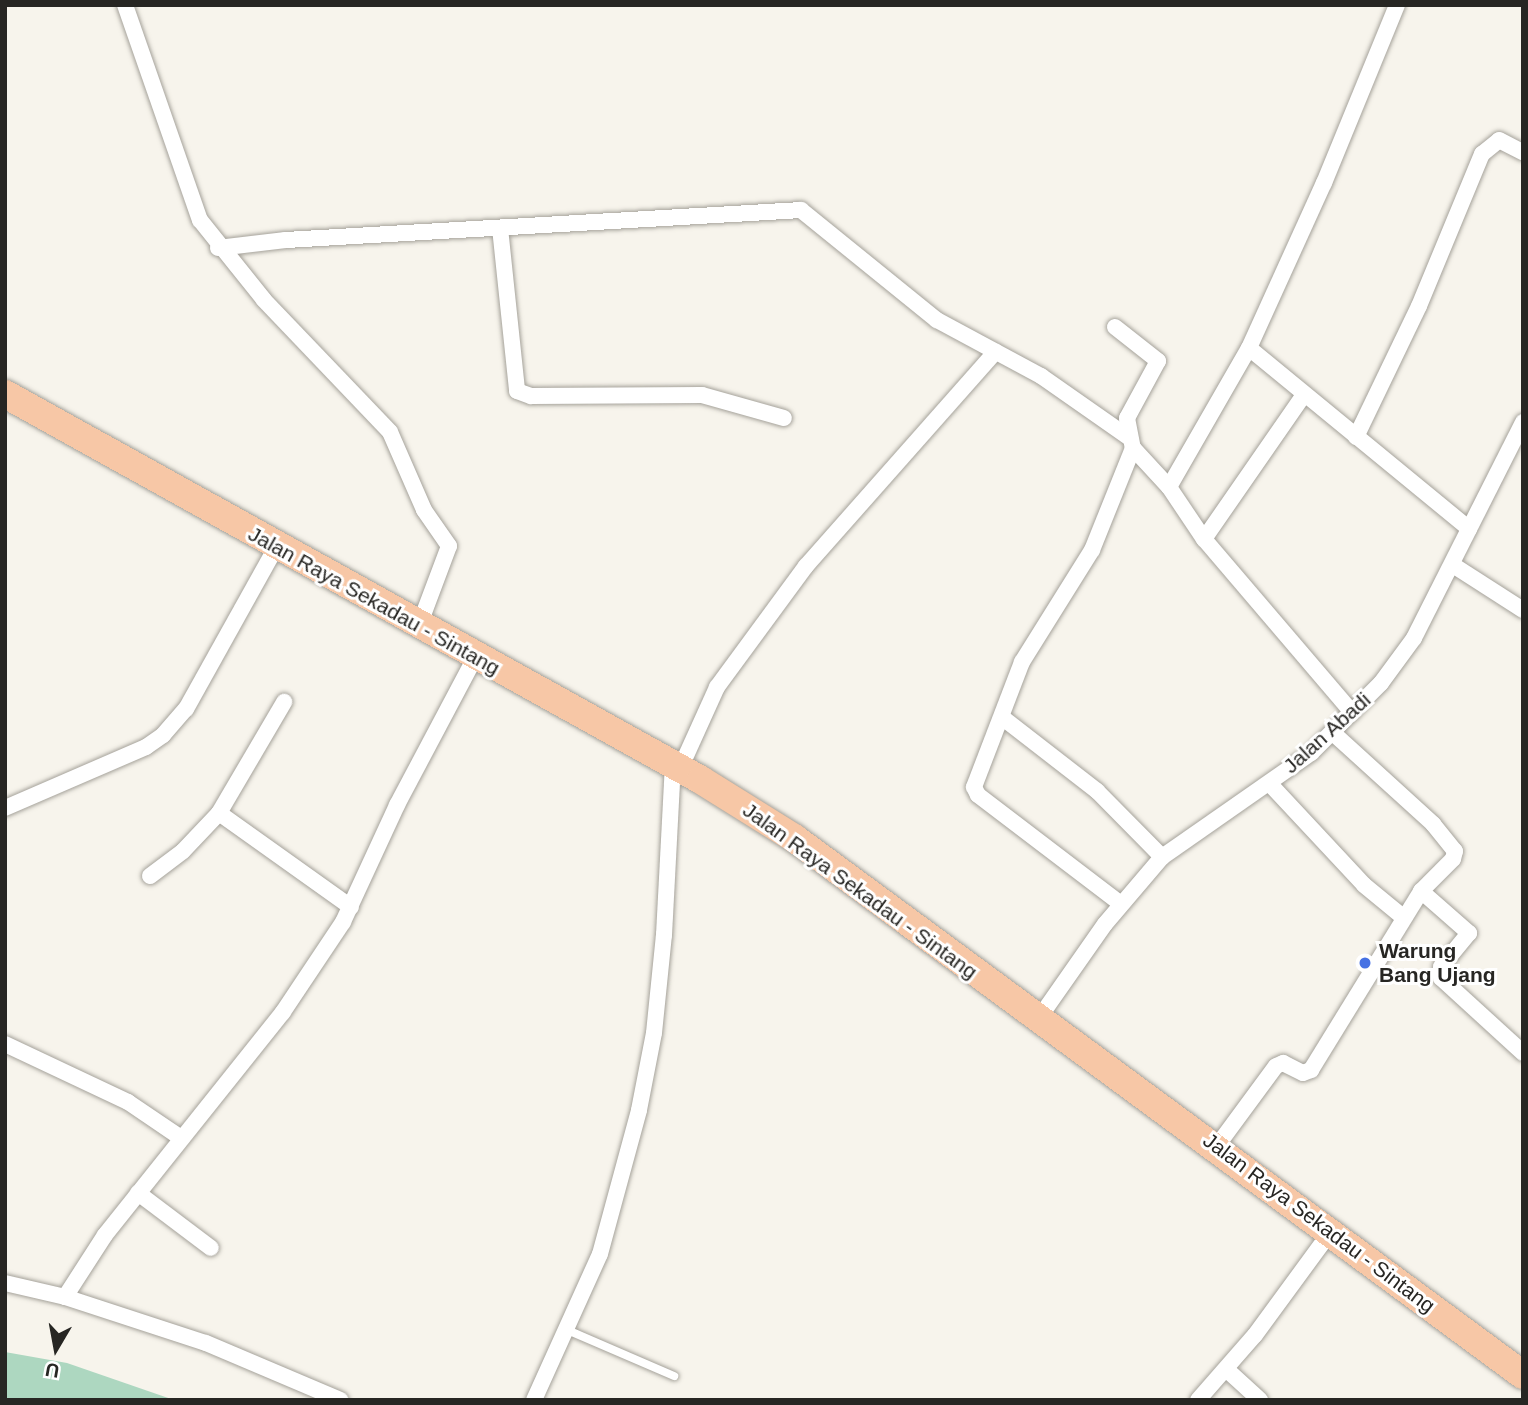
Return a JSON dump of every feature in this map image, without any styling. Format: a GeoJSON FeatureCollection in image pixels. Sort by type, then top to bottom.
{"type":"FeatureCollection","features":[{"type":"Feature","properties":{"kind":"highway","name":"Jalan Raya Sekadau - Sintang"},"geometry":{"type":"LineString","coordinates":[[5,394],[276,547],[677,767],[794,838],[1037,1021],[1217,1146],[1523,1376]]}},
{"type":"Feature","properties":{"kind":"street"},"geometry":{"type":"LineString","coordinates":[[125,5],[193,204],[218,248],[393,437],[424,510],[449,546],[419,626]]}},
{"type":"Feature","properties":{"kind":"street"},"geometry":{"type":"LineString","coordinates":[[1169,487],[1249,348],[1324,183],[1398,5]]}},
{"type":"Feature","properties":{"kind":"street"},"geometry":{"type":"LineString","coordinates":[[1356,437],[1419,306],[1482,154],[1499,140],[1523,152]]}},
{"type":"Feature","properties":{"kind":"street"},"geometry":{"type":"LineString","coordinates":[[218,248],[801,210],[937,320],[1041,376],[1131,442],[1169,487],[1204,540],[1352,712]]}},
{"type":"Feature","properties":{"kind":"street"},"geometry":{"type":"LineString","coordinates":[[500,228],[517,391],[531,396],[702,395],[784,418]]}},
{"type":"Feature","properties":{"kind":"street"},"geometry":{"type":"LineString","coordinates":[[1115,327],[1158,361],[1129,411],[1131,442],[1092,550],[1021,662],[975,791],[1121,904]]}},
{"type":"Feature","properties":{"kind":"street"},"geometry":{"type":"LineString","coordinates":[[1249,348],[1303,396],[1469,529]]}},
{"type":"Feature","properties":{"kind":"street"},"geometry":{"type":"LineString","coordinates":[[534,1400],[605,1237],[646,1076],[664,935],[677,767],[717,687],[806,566],[995,352]]}},
{"type":"Feature","properties":{"kind":"street"},"geometry":{"type":"LineString","coordinates":[[1204,540],[1303,396]]}},
{"type":"Feature","properties":{"kind":"street","name":"Jalan Abadi"},"geometry":{"type":"LineString","coordinates":[[1037,1021],[1121,904],[1162,857],[1311,753],[1352,712],[1407,648],[1453,565],[1523,422]]}},
{"type":"Feature","properties":{"kind":"street"},"geometry":{"type":"LineString","coordinates":[[5,808],[146,747],[163,735],[186,709],[276,547]]}},
{"type":"Feature","properties":{"kind":"street"},"geometry":{"type":"LineString","coordinates":[[1453,565],[1523,610]]}},
{"type":"Feature","properties":{"kind":"street"},"geometry":{"type":"LineString","coordinates":[[65,1297],[138,1193],[283,1012],[351,907],[397,805],[476,656]]}},
{"type":"Feature","properties":{"kind":"street"},"geometry":{"type":"LineString","coordinates":[[150,876],[183,851],[219,813],[285,702]]}},
{"type":"Feature","properties":{"kind":"street"},"geometry":{"type":"LineString","coordinates":[[1003,718],[1097,792],[1162,857]]}},
{"type":"Feature","properties":{"kind":"street"},"geometry":{"type":"LineString","coordinates":[[1217,1146],[1276,1066],[1283,1063],[1303,1073],[1311,1070],[1366,985],[1403,917],[1421,891],[1453,859],[1455,851],[1433,824],[1332,732]]}},
{"type":"Feature","properties":{"kind":"street"},"geometry":{"type":"LineString","coordinates":[[1269,783],[1364,885],[1403,917]]}},
{"type":"Feature","properties":{"kind":"street"},"geometry":{"type":"LineString","coordinates":[[219,813],[351,907]]}},
{"type":"Feature","properties":{"kind":"street"},"geometry":{"type":"LineString","coordinates":[[1421,891],[1469,933],[1441,967],[1441,978],[1523,1054]]}},
{"type":"Feature","properties":{"kind":"street"},"geometry":{"type":"LineString","coordinates":[[5,1044],[128,1102],[181,1138]]}},
{"type":"Feature","properties":{"kind":"street"},"geometry":{"type":"LineString","coordinates":[[138,1193],[211,1248]]}},
{"type":"Feature","properties":{"kind":"street"},"geometry":{"type":"LineString","coordinates":[[1198,1400],[1226,1369],[1331,1231]]}},
{"type":"Feature","properties":{"kind":"street"},"geometry":{"type":"LineString","coordinates":[[5,1283],[65,1297],[224,1350],[340,1400]]}},
{"type":"Feature","properties":{"kind":"street"},"geometry":{"type":"LineString","coordinates":[[1226,1369],[1260,1400]]}},
{"type":"Feature","properties":{"kind":"lane"},"geometry":{"type":"LineString","coordinates":[[565,1329],[674,1376]]}},
{"type":"Feature","properties":{"kind":"shaded area"},"geometry":{"type":"Polygon","coordinates":[[[5,1352],[67,1363],[174,1400],[5,1400],[5,1352]]]}},
{"type":"Feature","properties":{"kind":"place","name":"Warung Bang Ujang"},"geometry":{"type":"Point","coordinates":[1365,963]}}]}
